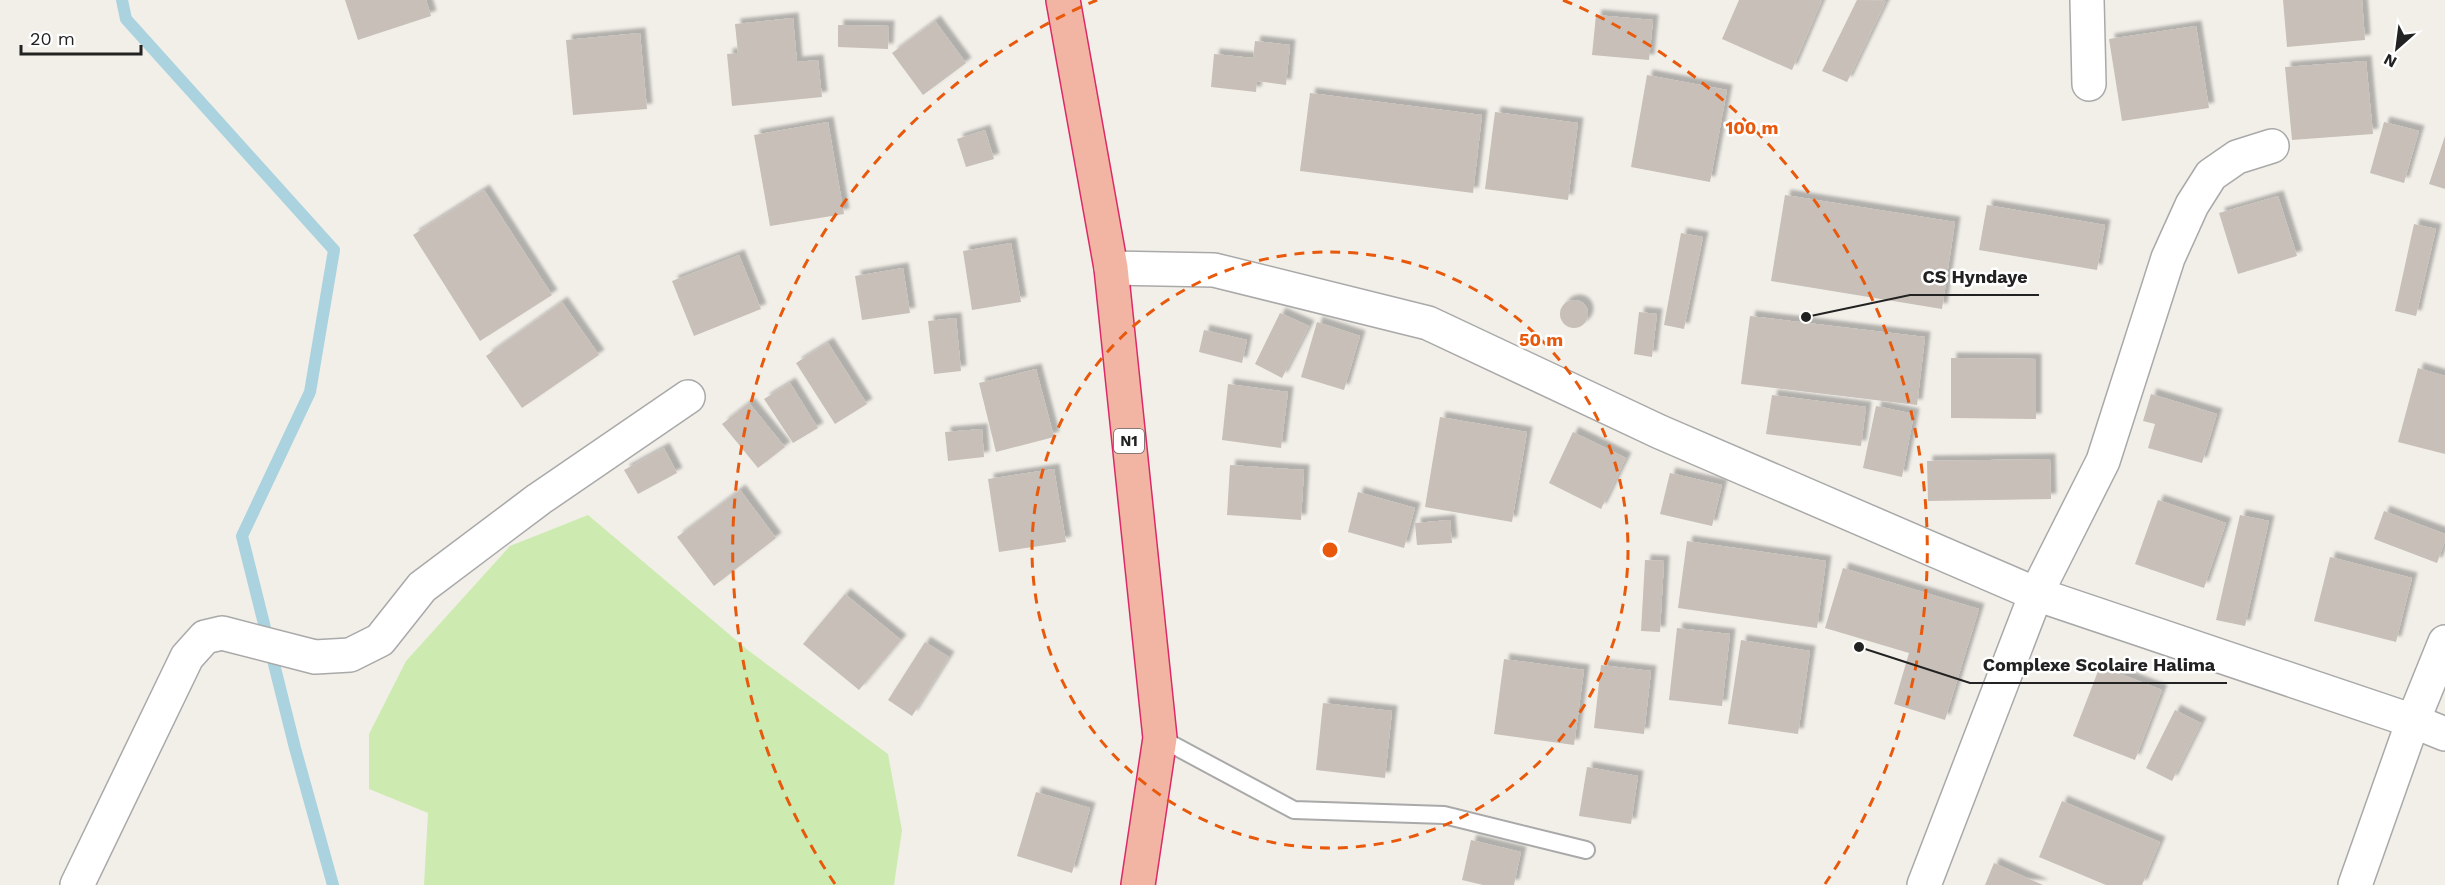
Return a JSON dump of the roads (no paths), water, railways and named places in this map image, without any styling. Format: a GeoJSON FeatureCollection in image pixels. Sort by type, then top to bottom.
{"type":"FeatureCollection","features":[{"type":"Feature","properties":{"kind":"highway","name":"N1"},"geometry":{"type":"LineString","coordinates":[[1063,0],[1111,268],[1160,738],[1138,885]]}},
{"type":"Feature","properties":{"kind":"street"},"geometry":{"type":"LineString","coordinates":[[2087,0],[2089,84]]}},
{"type":"Feature","properties":{"kind":"street"},"geometry":{"type":"LineString","coordinates":[[1924,885],[2036,594],[2103,461],[2168,258],[2192,205],[2211,175],[2236,158],[2272,146]]}},
{"type":"Feature","properties":{"kind":"street"},"geometry":{"type":"LineString","coordinates":[[1111,268],[1214,270],[1428,323],[1660,432],[2036,594],[2413,721],[2445,734]]}},
{"type":"Feature","properties":{"kind":"street"},"geometry":{"type":"LineString","coordinates":[[77,885],[187,657],[205,637],[222,633],[315,657],[350,654],[380,640],[422,586],[539,499],[688,397]]}},
{"type":"Feature","properties":{"kind":"street"},"geometry":{"type":"LineString","coordinates":[[2355,885],[2413,721],[2445,642]]}},
{"type":"Feature","properties":{"kind":"lane"},"geometry":{"type":"LineString","coordinates":[[1160,738],[1294,810],[1444,815],[1586,850]]}},
{"type":"Feature","properties":{"kind":"waterway"},"geometry":{"type":"LineString","coordinates":[[122,0],[126,19],[334,250],[310,392],[242,536],[295,748],[333,885]]}},
{"type":"Feature","properties":{"kind":"place","name":"CS Hyndaye"},"geometry":{"type":"Point","coordinates":[1806,317]}},
{"type":"Feature","properties":{"kind":"place","name":"Complexe Scolaire Halima"},"geometry":{"type":"Point","coordinates":[1859,647]}}]}
